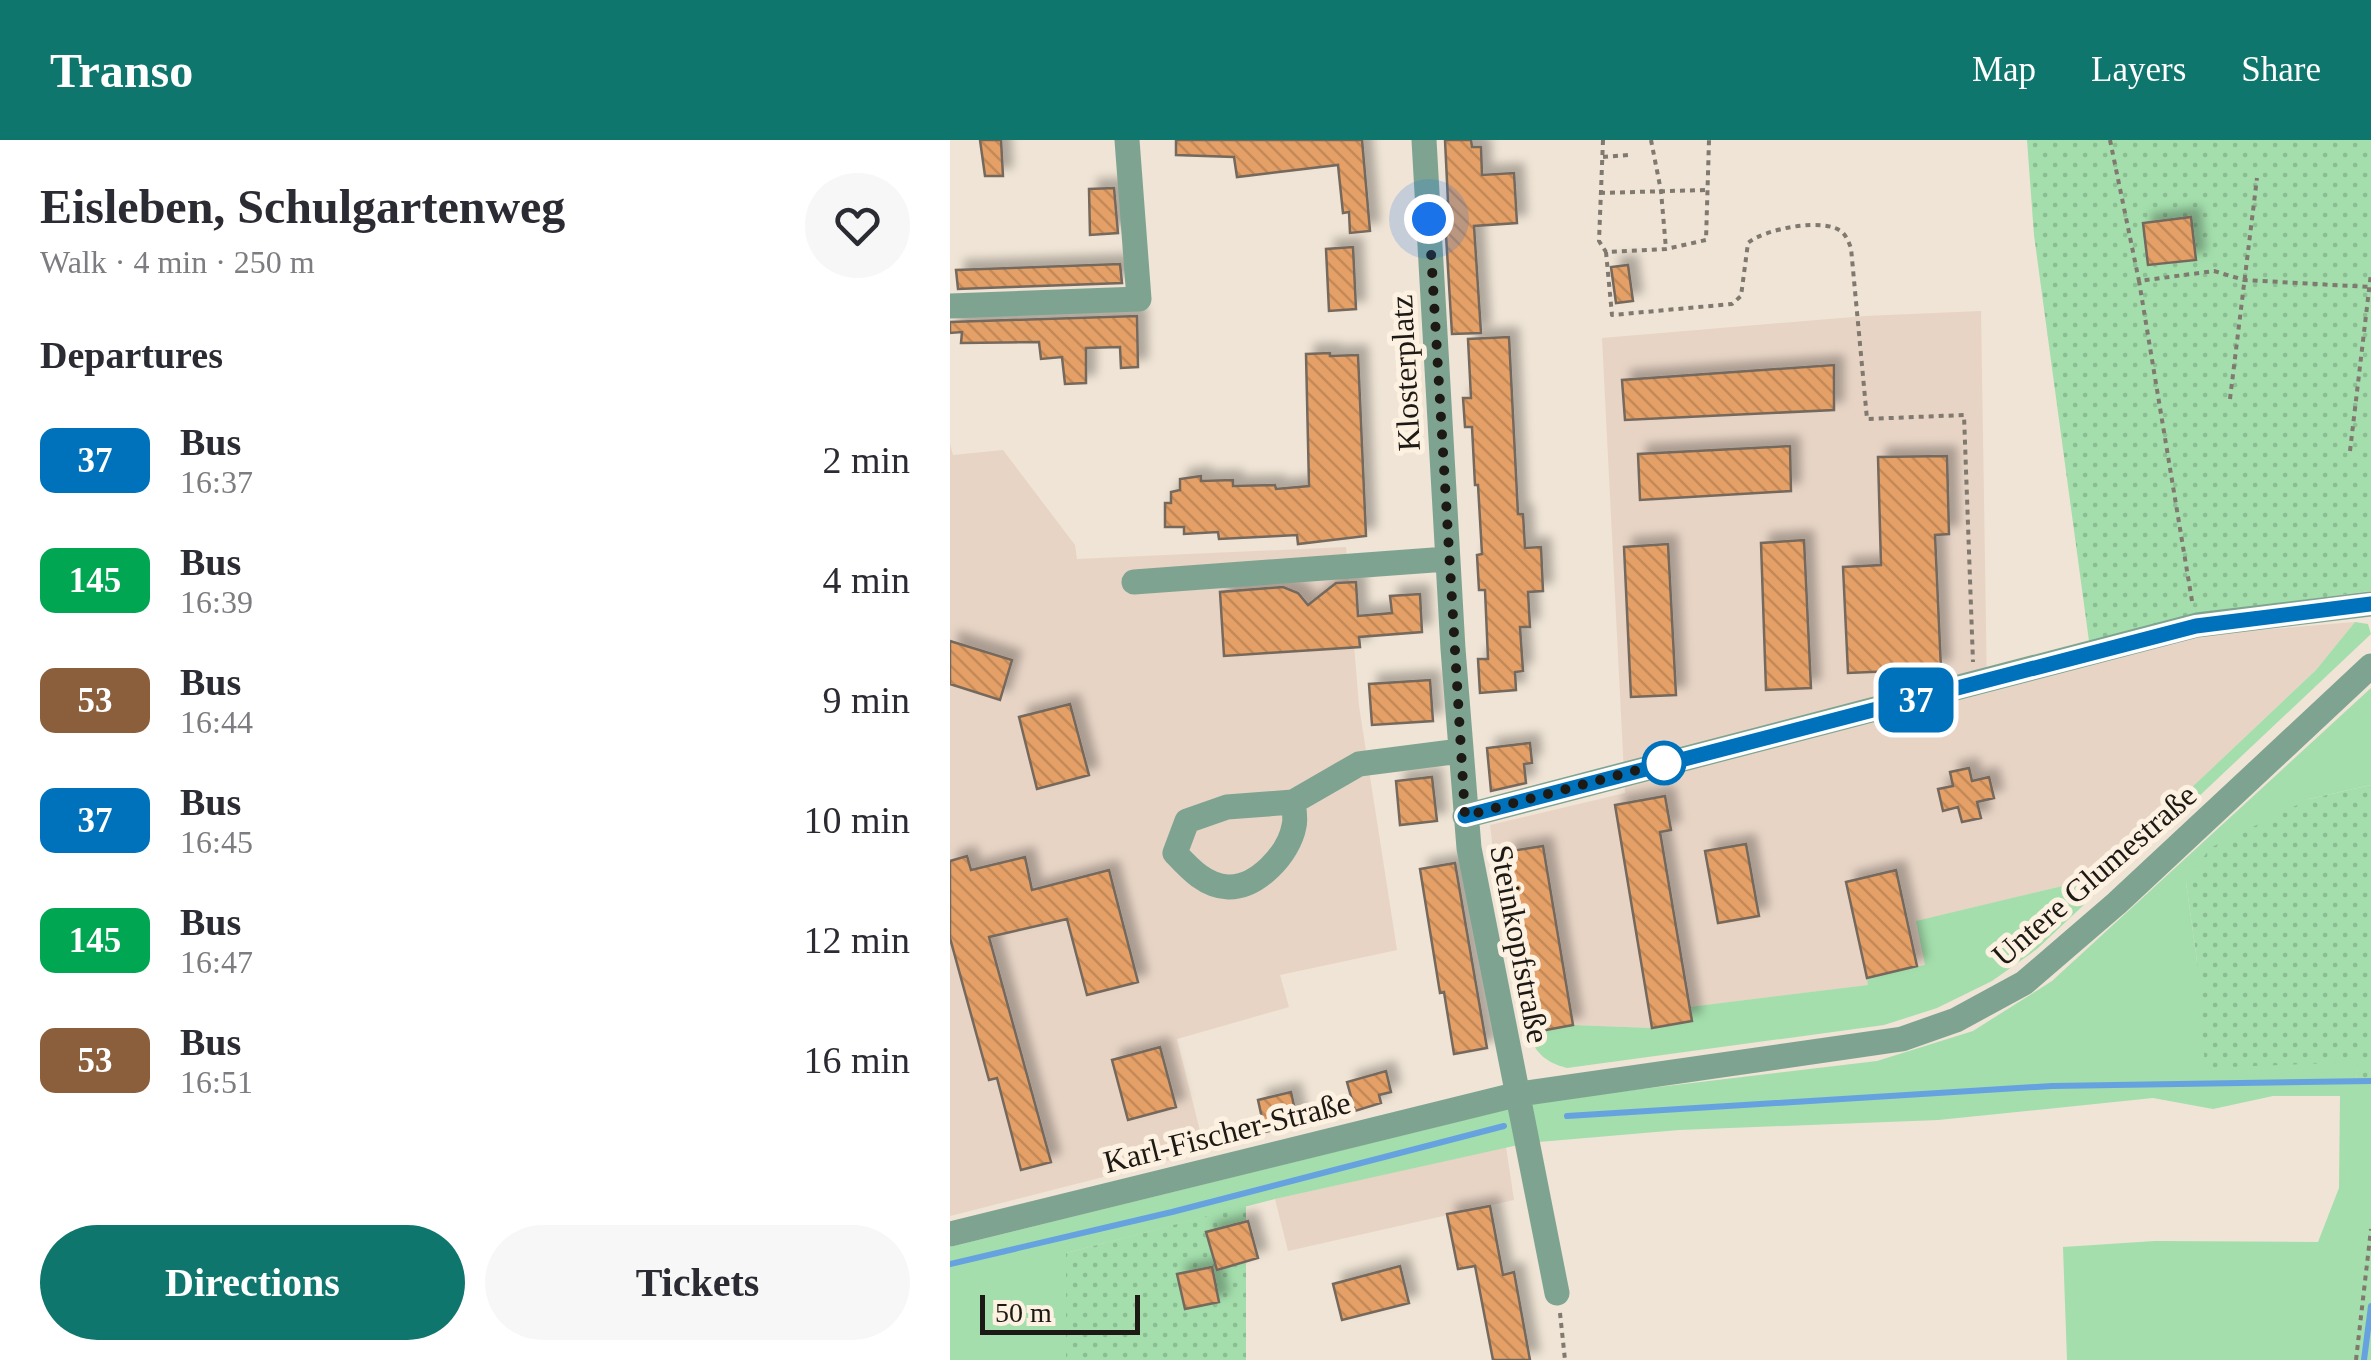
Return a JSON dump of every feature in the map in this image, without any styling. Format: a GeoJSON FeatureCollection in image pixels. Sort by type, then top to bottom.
{"type":"FeatureCollection","features":[{"type":"Feature","properties":{"kind":"street"},"geometry":{"type":"LineString","coordinates":[[950,306],[1139,299],[1127,140]]}},
{"type":"Feature","properties":{"kind":"street","name":"Klosterplatz"},"geometry":{"type":"LineString","coordinates":[[1424,140],[1447,550]]}},
{"type":"Feature","properties":{"kind":"street"},"geometry":{"type":"LineString","coordinates":[[1134,582],[1447,550]]}},
{"type":"Feature","properties":{"kind":"street","name":"Steinkopfstraße"},"geometry":{"type":"LineString","coordinates":[[1447,550],[1465,816],[1500,1015],[1557,1293]]}},
{"type":"Feature","properties":{"kind":"street"},"geometry":{"type":"LineString","coordinates":[[1465,816],[2196,626],[2371,604]]}},
{"type":"Feature","properties":{"kind":"street","name":"Untere Glumestraße"},"geometry":{"type":"LineString","coordinates":[[1520,1102],[1902,1039],[1986,1006],[2024,983],[2118,903],[2371,666]]}},
{"type":"Feature","properties":{"kind":"street"},"geometry":{"type":"LineString","coordinates":[[1294,802],[1294,826],[1279,860],[1246,883],[1227,887],[1197,876],[1176,853],[1187,821],[1227,807],[1294,802],[1359,764],[1460,751]]}},
{"type":"Feature","properties":{"kind":"street","name":"Karl-Fischer-Straße"},"geometry":{"type":"LineString","coordinates":[[950,1234],[1520,1102]]}},
{"type":"Feature","properties":{"kind":"path"},"geometry":{"type":"LineString","coordinates":[[1603,140],[1599,242],[1606,252],[1612,315],[1732,304],[1742,296],[1748,243],[1759,234],[1828,226],[1843,233],[1851,248],[1866,419],[1964,415],[1974,685]]}},
{"type":"Feature","properties":{"kind":"path"},"geometry":{"type":"LineString","coordinates":[[1650,140],[1661,191],[1666,248]]}},
{"type":"Feature","properties":{"kind":"path"},"geometry":{"type":"LineString","coordinates":[[1606,252],[1666,248],[1706,240],[1709,140]]}},
{"type":"Feature","properties":{"kind":"path"},"geometry":{"type":"LineString","coordinates":[[2110,140],[2139,281],[2196,626]]}},
{"type":"Feature","properties":{"kind":"path"},"geometry":{"type":"LineString","coordinates":[[1601,157],[1628,155]]}},
{"type":"Feature","properties":{"kind":"path"},"geometry":{"type":"LineString","coordinates":[[2230,400],[2257,178]]}},
{"type":"Feature","properties":{"kind":"path"},"geometry":{"type":"LineString","coordinates":[[1600,193],[1708,190]]}},
{"type":"Feature","properties":{"kind":"path"},"geometry":{"type":"LineString","coordinates":[[2139,281],[2214,272],[2244,280],[2370,287]]}},
{"type":"Feature","properties":{"kind":"path"},"geometry":{"type":"LineString","coordinates":[[2350,451],[2371,273]]}},
{"type":"Feature","properties":{"kind":"path"},"geometry":{"type":"LineString","coordinates":[[2356,1360],[2371,1229]]}},
{"type":"Feature","properties":{"kind":"path"},"geometry":{"type":"LineString","coordinates":[[1557,1293],[1565,1360]]}},
{"type":"Feature","properties":{"kind":"shaded area"},"geometry":{"type":"Polygon","coordinates":[[[1981,311],[1987,690],[2202,635],[2355,622],[2316,670],[2096,878],[1917,921],[1926,965],[1868,979],[1869,985],[1690,1007],[1692,1021],[1652,1028],[1573,1025],[1527,1033],[1504,941],[1490,825],[1625,793],[1602,338],[1865,316],[1981,311]]]}},
{"type":"Feature","properties":{"kind":"shaded area"},"geometry":{"type":"Polygon","coordinates":[[[950,444],[953,455],[1003,450],[1075,545],[1077,559],[1346,547],[1359,706],[1397,950],[1280,975],[1289,1007],[1177,1039],[1205,1151],[950,1216],[950,444]]]}},
{"type":"Feature","properties":{"kind":"shaded area"},"geometry":{"type":"Polygon","coordinates":[[[1506,1147],[1514,1200],[1288,1251],[1275,1199],[1506,1147]]]}},
{"type":"Feature","properties":{"kind":"green space"},"geometry":{"type":"Polygon","coordinates":[[[2027,140],[2371,140],[2371,591],[2205,613],[2089,641],[2034,235],[2027,140]]]}},
{"type":"Feature","properties":{"kind":"green space"},"geometry":{"type":"Polygon","coordinates":[[[2355,622],[2368,624],[2371,634],[2037,949],[1992,981],[1937,1008],[1884,1025],[1567,1068],[1542,1056],[1527,1033],[1573,1025],[1652,1028],[1691,1021],[1689,1007],[1868,985],[1867,978],[1925,965],[1916,921],[2096,878],[2316,670],[2355,622]]]}},
{"type":"Feature","properties":{"kind":"green space"},"geometry":{"type":"Polygon","coordinates":[[[2371,688],[2371,785],[2309,799],[2186,882],[2197,961],[2359,1062],[2356,1080],[2371,1081],[2371,1360],[2067,1360],[2063,1247],[2155,1241],[2318,1242],[2339,1188],[2340,1096],[2273,1096],[2213,1109],[2153,1098],[1938,1120],[1679,1130],[1527,1143],[1275,1199],[1066,1253],[1066,1360],[950,1360],[950,1247],[1541,1101],[1877,1061],[1973,1031],[2052,981],[2371,688]]]}},
{"type":"Feature","properties":{"kind":"green space"},"geometry":{"type":"Polygon","coordinates":[[[2371,785],[2371,1081],[2356,1080],[2358,1062],[2205,1068],[2186,882],[2210,848],[2309,799],[2371,785]]]}},
{"type":"Feature","properties":{"kind":"green space"},"geometry":{"type":"Polygon","coordinates":[[[1246,1206],[1246,1360],[1066,1360],[1066,1253],[1246,1206]]]}},
{"type":"Feature","properties":{"kind":"building"},"geometry":{"type":"Polygon","coordinates":[[[980,140],[1001,140],[1003,176],[985,176],[980,140]]]}},
{"type":"Feature","properties":{"kind":"building"},"geometry":{"type":"Polygon","coordinates":[[[1176,140],[1362,140],[1370,231],[1350,233],[1349,212],[1343,213],[1338,165],[1237,177],[1234,157],[1176,155],[1176,140]]]}},
{"type":"Feature","properties":{"kind":"building"},"geometry":{"type":"Polygon","coordinates":[[[1445,140],[1471,140],[1472,147],[1481,147],[1482,175],[1514,173],[1517,223],[1474,226],[1481,333],[1452,334],[1444,202],[1448,202],[1445,140]]]}},
{"type":"Feature","properties":{"kind":"building"},"geometry":{"type":"Polygon","coordinates":[[[1114,188],[1118,233],[1090,235],[1089,189],[1114,188]]]}},
{"type":"Feature","properties":{"kind":"building"},"geometry":{"type":"Polygon","coordinates":[[[2191,217],[2196,260],[2148,265],[2143,223],[2191,217]]]}},
{"type":"Feature","properties":{"kind":"building"},"geometry":{"type":"Polygon","coordinates":[[[1353,247],[1356,309],[1329,311],[1326,249],[1353,247]]]}},
{"type":"Feature","properties":{"kind":"building"},"geometry":{"type":"Polygon","coordinates":[[[1120,264],[1122,283],[958,289],[956,270],[1120,264]]]}},
{"type":"Feature","properties":{"kind":"building"},"geometry":{"type":"Polygon","coordinates":[[[1628,265],[1633,301],[1616,303],[1611,267],[1628,265]]]}},
{"type":"Feature","properties":{"kind":"building"},"geometry":{"type":"Polygon","coordinates":[[[1137,316],[1138,367],[1121,368],[1120,347],[1086,348],[1086,383],[1065,384],[1062,357],[1041,359],[1039,342],[961,343],[962,332],[950,333],[950,322],[1137,316]]]}},
{"type":"Feature","properties":{"kind":"building"},"geometry":{"type":"Polygon","coordinates":[[[1509,337],[1518,514],[1523,514],[1525,548],[1541,547],[1543,591],[1528,592],[1530,627],[1520,627],[1523,671],[1515,672],[1516,690],[1480,693],[1478,659],[1488,659],[1485,590],[1479,590],[1477,555],[1482,554],[1478,485],[1472,427],[1465,427],[1463,398],[1471,398],[1468,339],[1509,337]]]}},
{"type":"Feature","properties":{"kind":"building"},"geometry":{"type":"Polygon","coordinates":[[[1306,354],[1358,355],[1366,536],[1298,544],[1297,535],[1219,539],[1218,532],[1184,534],[1184,527],[1165,527],[1165,503],[1171,503],[1171,492],[1180,490],[1180,479],[1201,476],[1201,481],[1233,480],[1233,486],[1275,485],[1276,489],[1309,486],[1306,354]]]}},
{"type":"Feature","properties":{"kind":"building"},"geometry":{"type":"Polygon","coordinates":[[[1834,365],[1834,410],[1625,420],[1622,380],[1834,365]]]}},
{"type":"Feature","properties":{"kind":"building"},"geometry":{"type":"Polygon","coordinates":[[[1790,446],[1791,491],[1640,500],[1638,454],[1790,446]]]}},
{"type":"Feature","properties":{"kind":"building"},"geometry":{"type":"Polygon","coordinates":[[[1947,456],[1949,534],[1935,535],[1941,669],[1848,673],[1843,567],[1881,565],[1878,457],[1947,456]]]}},
{"type":"Feature","properties":{"kind":"building"},"geometry":{"type":"Polygon","coordinates":[[[1804,540],[1811,688],[1766,690],[1761,543],[1804,540]]]}},
{"type":"Feature","properties":{"kind":"building"},"geometry":{"type":"Polygon","coordinates":[[[1668,544],[1676,695],[1631,697],[1624,547],[1668,544]]]}},
{"type":"Feature","properties":{"kind":"building"},"geometry":{"type":"Polygon","coordinates":[[[1356,582],[1358,616],[1392,613],[1390,596],[1420,594],[1422,632],[1359,637],[1360,647],[1224,656],[1220,592],[1283,587],[1298,593],[1308,605],[1336,583],[1356,582]]]}},
{"type":"Feature","properties":{"kind":"building"},"geometry":{"type":"Polygon","coordinates":[[[950,641],[1012,660],[1000,700],[950,684],[950,641]]]}},
{"type":"Feature","properties":{"kind":"building"},"geometry":{"type":"Polygon","coordinates":[[[1430,680],[1433,721],[1372,725],[1369,684],[1430,680]]]}},
{"type":"Feature","properties":{"kind":"building"},"geometry":{"type":"Polygon","coordinates":[[[1070,704],[1089,775],[1037,789],[1019,717],[1070,704]]]}},
{"type":"Feature","properties":{"kind":"building"},"geometry":{"type":"Polygon","coordinates":[[[1530,743],[1532,763],[1524,764],[1526,783],[1491,791],[1487,748],[1530,743]]]}},
{"type":"Feature","properties":{"kind":"building"},"geometry":{"type":"Polygon","coordinates":[[[1969,768],[1972,781],[1989,777],[1994,798],[1977,802],[1981,818],[1962,822],[1958,807],[1943,811],[1938,789],[1953,786],[1950,772],[1969,768]]]}},
{"type":"Feature","properties":{"kind":"building"},"geometry":{"type":"Polygon","coordinates":[[[1432,777],[1437,821],[1400,825],[1396,781],[1432,777]]]}},
{"type":"Feature","properties":{"kind":"building"},"geometry":{"type":"Polygon","coordinates":[[[1665,796],[1671,830],[1660,832],[1692,1021],[1652,1028],[1615,805],[1665,796]]]}},
{"type":"Feature","properties":{"kind":"building"},"geometry":{"type":"Polygon","coordinates":[[[1746,844],[1759,916],[1718,923],[1705,851],[1746,844]]]}},
{"type":"Feature","properties":{"kind":"building"},"geometry":{"type":"Polygon","coordinates":[[[1543,846],[1573,1025],[1535,1032],[1505,852],[1543,846]]]}},
{"type":"Feature","properties":{"kind":"building"},"geometry":{"type":"Polygon","coordinates":[[[967,856],[971,870],[1025,857],[1032,890],[1109,870],[1138,982],[1087,995],[1067,919],[989,937],[1051,1162],[1021,1170],[997,1078],[989,1080],[950,938],[950,861],[967,856]]]}},
{"type":"Feature","properties":{"kind":"building"},"geometry":{"type":"Polygon","coordinates":[[[1455,863],[1487,1048],[1454,1054],[1420,869],[1455,863]]]}},
{"type":"Feature","properties":{"kind":"building"},"geometry":{"type":"Polygon","coordinates":[[[1896,870],[1917,966],[1867,978],[1846,882],[1896,870]]]}},
{"type":"Feature","properties":{"kind":"building"},"geometry":{"type":"Polygon","coordinates":[[[1160,1047],[1176,1107],[1128,1120],[1112,1060],[1160,1047]]]}},
{"type":"Feature","properties":{"kind":"building"},"geometry":{"type":"Polygon","coordinates":[[[1386,1071],[1391,1092],[1379,1095],[1381,1103],[1355,1111],[1347,1082],[1386,1071]]]}},
{"type":"Feature","properties":{"kind":"building"},"geometry":{"type":"Polygon","coordinates":[[[1291,1092],[1298,1124],[1265,1132],[1258,1100],[1291,1092]]]}},
{"type":"Feature","properties":{"kind":"building"},"geometry":{"type":"Polygon","coordinates":[[[1490,1206],[1503,1275],[1514,1272],[1530,1360],[1493,1360],[1475,1266],[1458,1269],[1447,1214],[1490,1206]]]}},
{"type":"Feature","properties":{"kind":"building"},"geometry":{"type":"Polygon","coordinates":[[[1248,1221],[1258,1258],[1217,1270],[1206,1232],[1248,1221]]]}},
{"type":"Feature","properties":{"kind":"building"},"geometry":{"type":"Polygon","coordinates":[[[1400,1266],[1409,1303],[1342,1320],[1333,1284],[1400,1266]]]}},
{"type":"Feature","properties":{"kind":"building"},"geometry":{"type":"Polygon","coordinates":[[[1212,1267],[1219,1302],[1185,1309],[1177,1274],[1212,1267]]]}},
{"type":"Feature","properties":{"kind":"waterway"},"geometry":{"type":"LineString","coordinates":[[1567,1116],[2052,1086],[2371,1081]]}},
{"type":"Feature","properties":{"kind":"waterway"},"geometry":{"type":"LineString","coordinates":[[950,1264],[1172,1212],[1504,1126]]}},
{"type":"Feature","properties":{"kind":"waterway"},"geometry":{"type":"LineString","coordinates":[[2364,1360],[2371,1306]]}},
{"type":"Feature","properties":{"kind":"bus line","name":"37"},"geometry":{"type":"LineString","coordinates":[[1465,816],[2196,626],[2371,604]]}},
{"type":"Feature","properties":{"kind":"route"},"geometry":{"type":"LineString","coordinates":[[1429,219],[1465,816],[1664,763]]}}]}
